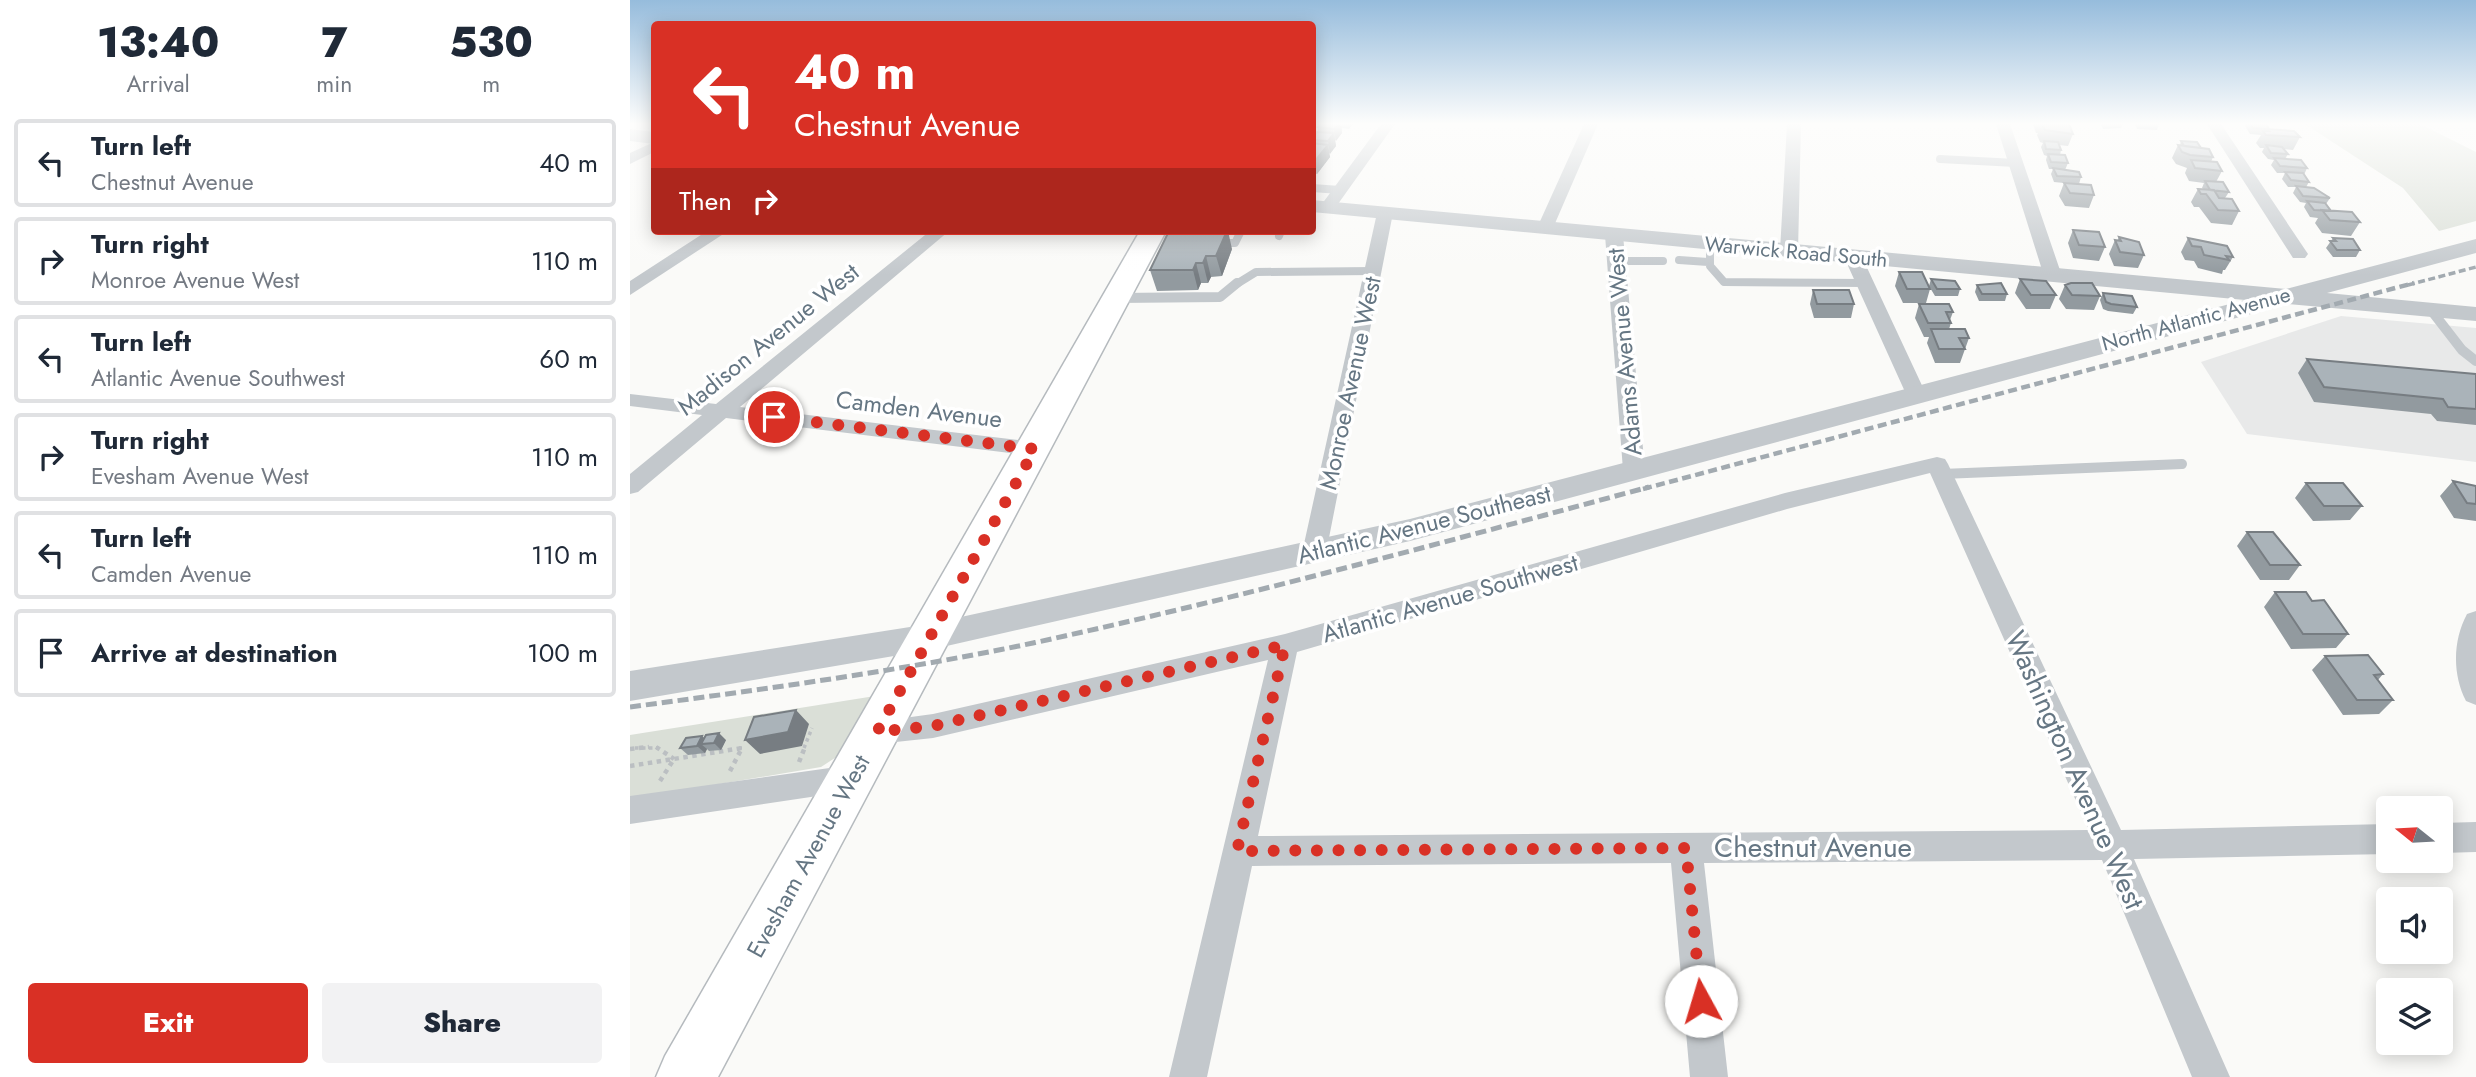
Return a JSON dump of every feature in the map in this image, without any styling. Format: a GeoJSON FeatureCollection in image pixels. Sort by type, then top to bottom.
{"type":"FeatureCollection","features":[{"type":"Feature","properties":{"kind":"main road","name":"Evesham Avenue West"},"geometry":{"type":"LineString","coordinates":[[686,1077],[1116,298],[1153,238]]}},
{"type":"Feature","properties":{"kind":"street"},"geometry":{"type":"LineString","coordinates":[[1326,201],[1348,174]]}},
{"type":"Feature","properties":{"kind":"street"},"geometry":{"type":"LineString","coordinates":[[1545,228],[1569,174]]}},
{"type":"Feature","properties":{"kind":"street"},"geometry":{"type":"LineString","coordinates":[[1788,251],[1792,174]]}},
{"type":"Feature","properties":{"kind":"street"},"geometry":{"type":"LineString","coordinates":[[2020,174],[2053,276]]}},
{"type":"Feature","properties":{"kind":"street"},"geometry":{"type":"LineString","coordinates":[[2247,174],[2299,254]]}},
{"type":"Feature","properties":{"kind":"street","name":"Warwick Road South"},"geometry":{"type":"LineString","coordinates":[[1326,201],[1385,213],[1614,235],[1709,253],[1788,251],[2476,314]]}},
{"type":"Feature","properties":{"kind":"street","name":"Monroe Avenue West"},"geometry":{"type":"LineString","coordinates":[[1314,553],[1385,213]]}},
{"type":"Feature","properties":{"kind":"street"},"geometry":{"type":"LineString","coordinates":[[630,289],[713,235]]}},
{"type":"Feature","properties":{"kind":"street","name":"Madison Avenue West"},"geometry":{"type":"LineString","coordinates":[[630,486],[935,235]]}},
{"type":"Feature","properties":{"kind":"street","name":"Adams Avenue West"},"geometry":{"type":"LineString","coordinates":[[1614,235],[1634,470]]}},
{"type":"Feature","properties":{"kind":"street","name":"North Atlantic Avenue"},"geometry":{"type":"LineString","coordinates":[[1916,394],[2476,246]]}},
{"type":"Feature","properties":{"kind":"street"},"geometry":{"type":"LineString","coordinates":[[1853,257],[1916,394]]}},
{"type":"Feature","properties":{"kind":"street","name":"Atlantic Avenue Southeast"},"geometry":{"type":"LineString","coordinates":[[630,686],[929,637],[1314,553],[1916,394]]}},
{"type":"Feature","properties":{"kind":"street","name":"Camden Avenue"},"geometry":{"type":"LineString","coordinates":[[630,400],[1035,449]]}},
{"type":"Feature","properties":{"kind":"street","name":"Atlantic Avenue Southwest"},"geometry":{"type":"LineString","coordinates":[[877,732],[933,726],[1285,645],[1785,501],[1939,469]]}},
{"type":"Feature","properties":{"kind":"street","name":"Washington Avenue West"},"geometry":{"type":"LineString","coordinates":[[1939,469],[2112,845],[2211,1077]]}},
{"type":"Feature","properties":{"kind":"street"},"geometry":{"type":"LineString","coordinates":[[2476,621],[2468,642],[2476,693]]}},
{"type":"Feature","properties":{"kind":"street"},"geometry":{"type":"LineString","coordinates":[[1188,1077],[1285,645]]}},
{"type":"Feature","properties":{"kind":"street"},"geometry":{"type":"LineString","coordinates":[[630,810],[851,778]]}},
{"type":"Feature","properties":{"kind":"street"},"geometry":{"type":"LineString","coordinates":[[2454,838],[2476,837]]}},
{"type":"Feature","properties":{"kind":"street","name":"Chestnut Avenue"},"geometry":{"type":"LineString","coordinates":[[1237,851],[2112,845],[2376,839]]}},
{"type":"Feature","properties":{"kind":"street"},"geometry":{"type":"LineString","coordinates":[[1686,848],[1709,1077]]}},
{"type":"Feature","properties":{"kind":"lane"},"geometry":{"type":"LineString","coordinates":[[1206,243],[1235,243],[1239,235]]}},
{"type":"Feature","properties":{"kind":"lane"},"geometry":{"type":"LineString","coordinates":[[1679,260],[1709,253],[1714,277],[1724,282],[1865,283]]}},
{"type":"Feature","properties":{"kind":"lane"},"geometry":{"type":"LineString","coordinates":[[1616,261],[1662,261]]}},
{"type":"Feature","properties":{"kind":"lane"},"geometry":{"type":"LineString","coordinates":[[1116,298],[1220,297],[1228,293],[1242,276],[1256,272],[1373,271]]}},
{"type":"Feature","properties":{"kind":"lane"},"geometry":{"type":"LineString","coordinates":[[2431,310],[2462,351],[2476,360]]}},
{"type":"Feature","properties":{"kind":"lane"},"geometry":{"type":"LineString","coordinates":[[1939,469],[2182,464]]}},
{"type":"Feature","properties":{"kind":"path"},"geometry":{"type":"LineString","coordinates":[[797,767],[812,728]]}},
{"type":"Feature","properties":{"kind":"path"},"geometry":{"type":"LineString","coordinates":[[630,749],[655,746],[674,759]]}},
{"type":"Feature","properties":{"kind":"path"},"geometry":{"type":"LineString","coordinates":[[630,766],[742,748],[726,779]]}},
{"type":"Feature","properties":{"kind":"path"},"geometry":{"type":"LineString","coordinates":[[655,789],[674,759]]}},
{"type":"Feature","properties":{"kind":"shaded area"},"geometry":{"type":"Polygon","coordinates":[[[2382,174],[2476,174],[2476,221],[2439,231],[2403,188],[2382,174]]]}},
{"type":"Feature","properties":{"kind":"shaded area"},"geometry":{"type":"Polygon","coordinates":[[[2341,316],[2476,328],[2476,462],[2247,434],[2201,362],[2341,316]]]}},
{"type":"Feature","properties":{"kind":"shaded area"},"geometry":{"type":"Polygon","coordinates":[[[875,696],[841,754],[821,767],[630,799],[630,735],[875,696]]]}},
{"type":"Feature","properties":{"kind":"building"},"geometry":{"type":"Polygon","coordinates":[[[2080,174],[2081,177],[2057,176],[2080,174]]]}},
{"type":"Feature","properties":{"kind":"building"},"geometry":{"type":"Polygon","coordinates":[[[2287,174],[2304,174],[2309,182],[2291,180],[2287,174]]]}},
{"type":"Feature","properties":{"kind":"building"},"geometry":{"type":"Polygon","coordinates":[[[2205,181],[2223,182],[2229,192],[2210,190],[2205,181]]]}},
{"type":"Feature","properties":{"kind":"building"},"geometry":{"type":"Polygon","coordinates":[[[2064,183],[2091,185],[2094,195],[2070,193],[2064,183]]]}},
{"type":"Feature","properties":{"kind":"building"},"geometry":{"type":"Polygon","coordinates":[[[2296,186],[2314,188],[2330,198],[2303,196],[2296,186]]]}},
{"type":"Feature","properties":{"kind":"building"},"geometry":{"type":"Polygon","coordinates":[[[2198,189],[2214,190],[2219,198],[2232,199],[2239,211],[2218,210],[2206,194],[2201,194],[2198,189]]]}},
{"type":"Feature","properties":{"kind":"building"},"geometry":{"type":"Polygon","coordinates":[[[2307,201],[2325,203],[2331,211],[2314,210],[2307,201]]]}},
{"type":"Feature","properties":{"kind":"building"},"geometry":{"type":"Polygon","coordinates":[[[2322,210],[2352,212],[2360,222],[2330,220],[2322,210]]]}},
{"type":"Feature","properties":{"kind":"building"},"geometry":{"type":"Polygon","coordinates":[[[2073,230],[2099,232],[2105,247],[2079,245],[2073,230]]]}},
{"type":"Feature","properties":{"kind":"building"},"geometry":{"type":"Polygon","coordinates":[[[1167,235],[1225,235],[1216,256],[1206,256],[1203,263],[1196,263],[1193,270],[1150,270],[1167,235]]]}},
{"type":"Feature","properties":{"kind":"building"},"geometry":{"type":"Polygon","coordinates":[[[2119,237],[2139,242],[2144,255],[2120,252],[2115,240],[2121,241],[2119,237]]]}},
{"type":"Feature","properties":{"kind":"building"},"geometry":{"type":"Polygon","coordinates":[[[2188,238],[2227,246],[2233,257],[2226,256],[2229,260],[2204,255],[2201,247],[2192,246],[2188,238]]]}},
{"type":"Feature","properties":{"kind":"building"},"geometry":{"type":"Polygon","coordinates":[[[2333,238],[2353,239],[2360,250],[2337,250],[2330,241],[2336,241],[2333,238]]]}},
{"type":"Feature","properties":{"kind":"building"},"geometry":{"type":"Polygon","coordinates":[[[1899,272],[1922,272],[1930,289],[1907,289],[1899,272]]]}},
{"type":"Feature","properties":{"kind":"building"},"geometry":{"type":"Polygon","coordinates":[[[1931,279],[1955,281],[1960,289],[1937,289],[1931,279]]]}},
{"type":"Feature","properties":{"kind":"building"},"geometry":{"type":"Polygon","coordinates":[[[2020,279],[2046,281],[2056,295],[2031,295],[2020,279]]]}},
{"type":"Feature","properties":{"kind":"building"},"geometry":{"type":"Polygon","coordinates":[[[2001,283],[2007,294],[1982,294],[1977,285],[2001,283]]]}},
{"type":"Feature","properties":{"kind":"building"},"geometry":{"type":"Polygon","coordinates":[[[2092,283],[2100,296],[2072,295],[2065,285],[2092,283]]]}},
{"type":"Feature","properties":{"kind":"building"},"geometry":{"type":"Polygon","coordinates":[[[1813,290],[1849,290],[1854,304],[1817,304],[1813,290]]]}},
{"type":"Feature","properties":{"kind":"building"},"geometry":{"type":"Polygon","coordinates":[[[2103,293],[2132,296],[2137,307],[2106,302],[2103,293]]]}},
{"type":"Feature","properties":{"kind":"building"},"geometry":{"type":"Polygon","coordinates":[[[1919,304],[1949,304],[1953,312],[1946,312],[1951,323],[1928,323],[1919,304]]]}},
{"type":"Feature","properties":{"kind":"building"},"geometry":{"type":"Polygon","coordinates":[[[1931,329],[1965,329],[1969,338],[1959,338],[1965,349],[1939,349],[1931,329]]]}},
{"type":"Feature","properties":{"kind":"building"},"geometry":{"type":"Polygon","coordinates":[[[2307,359],[2476,374],[2476,409],[2448,407],[2443,399],[2324,387],[2307,359]]]}},
{"type":"Feature","properties":{"kind":"building"},"geometry":{"type":"Polygon","coordinates":[[[2453,481],[2476,486],[2476,504],[2467,503],[2453,481]]]}},
{"type":"Feature","properties":{"kind":"building"},"geometry":{"type":"Polygon","coordinates":[[[2306,483],[2343,483],[2362,506],[2324,506],[2306,483]]]}},
{"type":"Feature","properties":{"kind":"building"},"geometry":{"type":"Polygon","coordinates":[[[2247,532],[2273,532],[2300,565],[2270,565],[2247,532]]]}},
{"type":"Feature","properties":{"kind":"building"},"geometry":{"type":"Polygon","coordinates":[[[2275,592],[2306,592],[2312,601],[2324,600],[2348,634],[2303,634],[2275,592]]]}},
{"type":"Feature","properties":{"kind":"building"},"geometry":{"type":"Polygon","coordinates":[[[2368,655],[2383,674],[2374,675],[2393,700],[2357,700],[2325,656],[2368,655]]]}},
{"type":"Feature","properties":{"kind":"building"},"geometry":{"type":"Polygon","coordinates":[[[796,710],[788,732],[745,740],[754,717],[796,710]]]}},
{"type":"Feature","properties":{"kind":"building"},"geometry":{"type":"Polygon","coordinates":[[[719,733],[714,743],[701,744],[706,735],[719,733]]]}},
{"type":"Feature","properties":{"kind":"building"},"geometry":{"type":"Polygon","coordinates":[[[702,736],[697,746],[680,748],[686,738],[702,736]]]}},
{"type":"Feature","properties":{"kind":"railway"},"geometry":{"type":"LineString","coordinates":[[2408,285],[2476,267]]}},
{"type":"Feature","properties":{"kind":"railway"},"geometry":{"type":"LineString","coordinates":[[1643,489],[2414,283]]}},
{"type":"Feature","properties":{"kind":"railway"},"geometry":{"type":"LineString","coordinates":[[630,707],[883,671],[1033,643],[1265,588],[1649,487]]}},
{"type":"Feature","properties":{"kind":"route"},"geometry":{"type":"LineString","coordinates":[[774,417],[1035,449],[877,732],[933,726],[1285,645],[1237,851],[1686,848],[1701,1001]]}}]}
